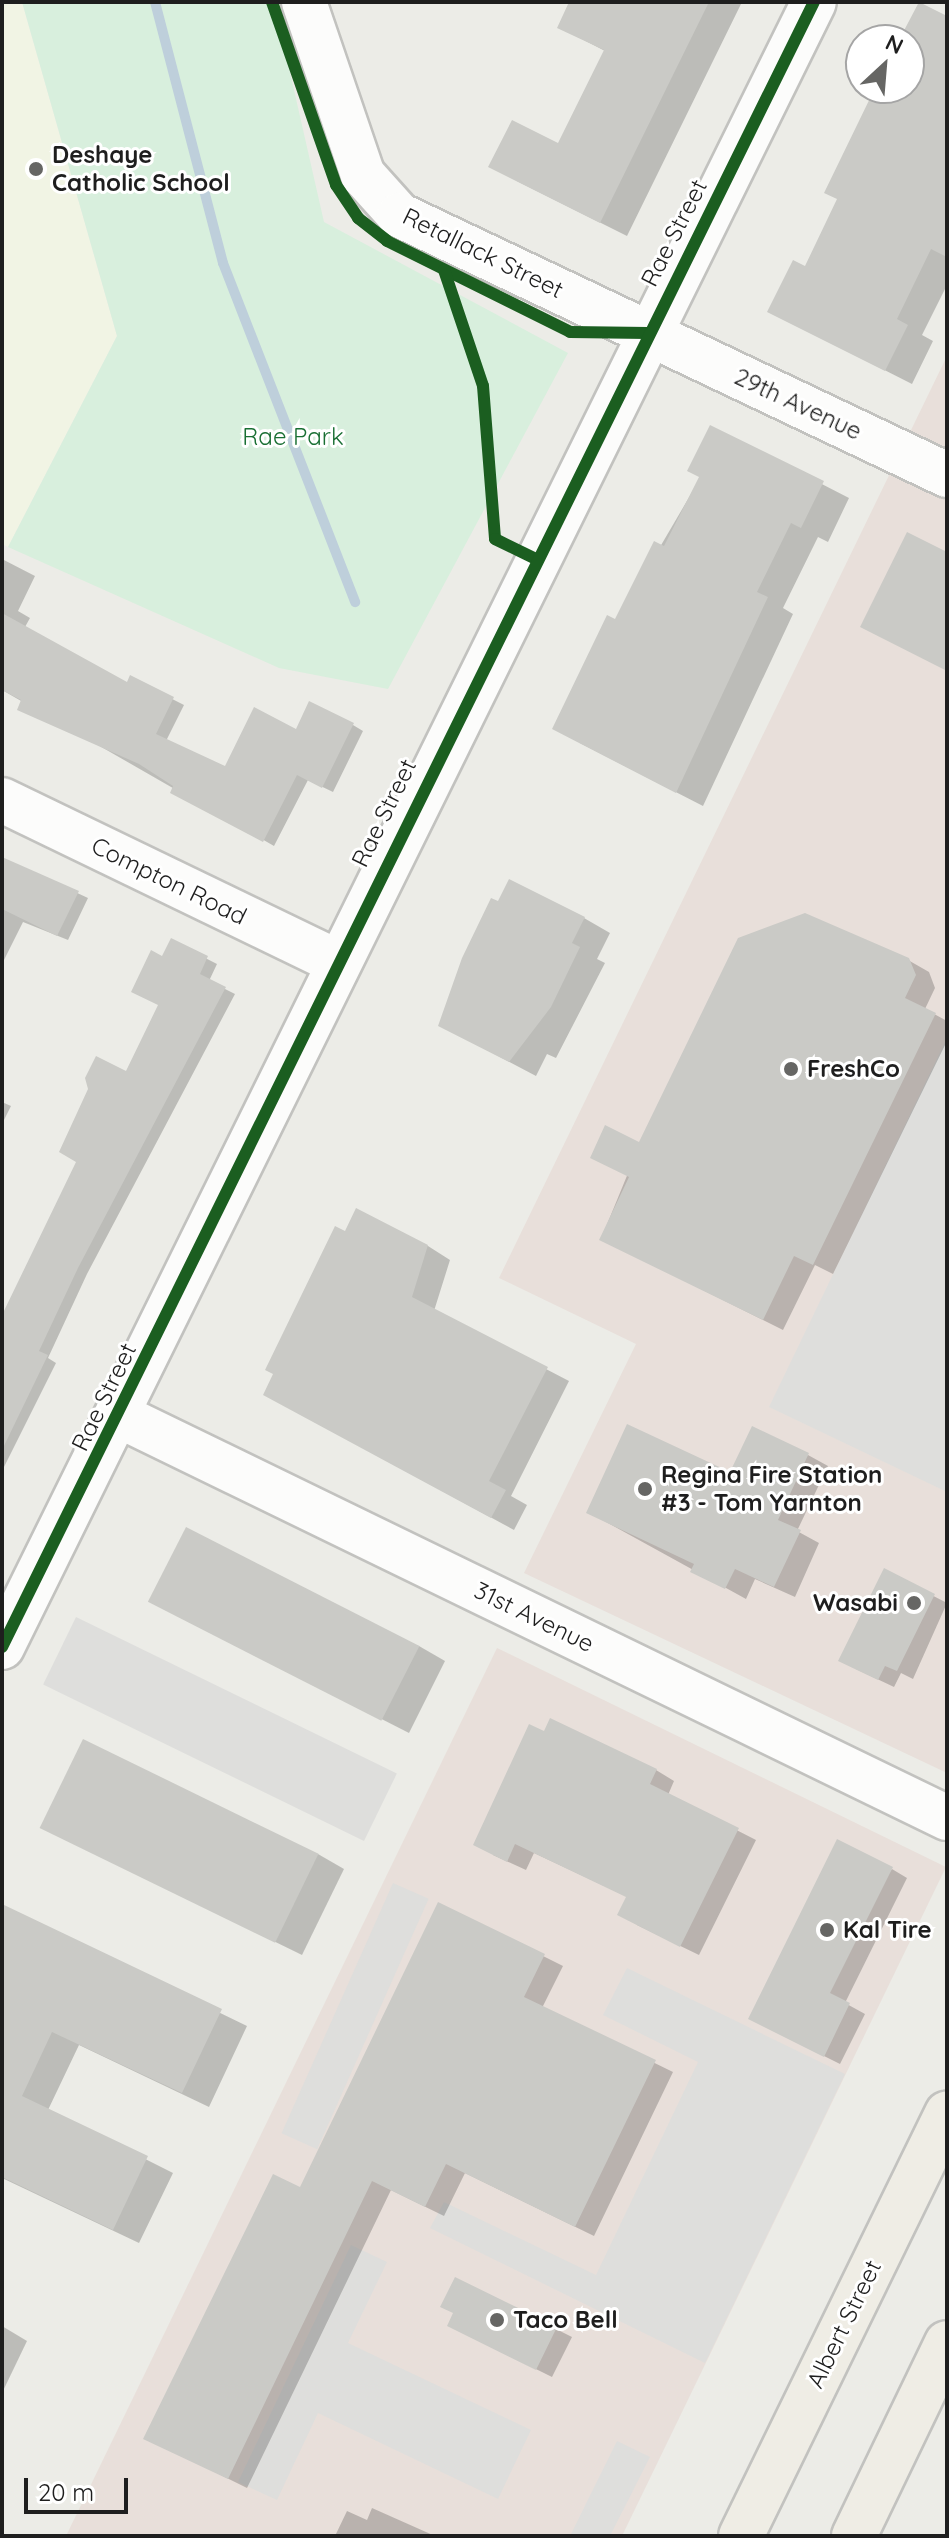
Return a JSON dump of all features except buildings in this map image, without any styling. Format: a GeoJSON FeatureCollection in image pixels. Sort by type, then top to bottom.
{"type":"FeatureCollection","features":[{"type":"Feature","properties":{"kind":"main road","name":"Albert Street"},"geometry":{"type":"LineString","coordinates":[[741,2536],[947,2113]]}},
{"type":"Feature","properties":{"kind":"main road"},"geometry":{"type":"LineString","coordinates":[[854,2536],[947,2343]]}},
{"type":"Feature","properties":{"kind":"street","name":"Retallack Street"},"geometry":{"type":"LineString","coordinates":[[304,2],[363,175],[399,215],[648,333]]}},
{"type":"Feature","properties":{"kind":"street","name":"Rae Street"},"geometry":{"type":"LineString","coordinates":[[2,1647],[120,1416],[335,961],[814,2]]}},
{"type":"Feature","properties":{"kind":"street","name":"29th Avenue"},"geometry":{"type":"LineString","coordinates":[[648,333],[947,475]]}},
{"type":"Feature","properties":{"kind":"street","name":"Compton Road"},"geometry":{"type":"LineString","coordinates":[[2,800],[335,961]]}},
{"type":"Feature","properties":{"kind":"street","name":"31st Avenue"},"geometry":{"type":"LineString","coordinates":[[120,1416],[947,1818]]}},
{"type":"Feature","properties":{"kind":"shaded area","name":"Deshaye Catholic School"},"geometry":{"type":"Polygon","coordinates":[[[2,2],[22,2],[117,336],[8,547],[2,544],[2,2]]]}},
{"type":"Feature","properties":{"kind":"shaded area"},"geometry":{"type":"Polygon","coordinates":[[[947,356],[947,1773],[524,1573],[636,1344],[499,1278],[947,356]]]}},
{"type":"Feature","properties":{"kind":"shaded area"},"geometry":{"type":"Polygon","coordinates":[[[947,1038],[947,1492],[769,1407],[947,1038]]]}},
{"type":"Feature","properties":{"kind":"shaded area"},"geometry":{"type":"Polygon","coordinates":[[[76,1617],[397,1773],[364,1841],[43,1684],[76,1617]]]}},
{"type":"Feature","properties":{"kind":"shaded area"},"geometry":{"type":"Polygon","coordinates":[[[497,1648],[946,1867],[622,2536],[66,2536],[497,1648]]]}},
{"type":"Feature","properties":{"kind":"shaded area"},"geometry":{"type":"Polygon","coordinates":[[[393,1883],[429,1899],[317,2149],[282,2133],[393,1883]]]}},
{"type":"Feature","properties":{"kind":"shaded area"},"geometry":{"type":"Polygon","coordinates":[[[627,1968],[845,2074],[705,2363],[430,2228],[444,2202],[596,2275],[698,2062],[603,2015],[627,1968]]]}},
{"type":"Feature","properties":{"kind":"shaded area"},"geometry":{"type":"Polygon","coordinates":[[[351,2245],[387,2262],[348,2343],[531,2430],[498,2499],[318,2413],[277,2500],[238,2482],[351,2245]]]}},
{"type":"Feature","properties":{"kind":"shaded area"},"geometry":{"type":"Polygon","coordinates":[[[617,2441],[650,2457],[610,2536],[570,2536],[617,2441]]]}},
{"type":"Feature","properties":{"kind":"green space","name":"Rae Park"},"geometry":{"type":"Polygon","coordinates":[[[22,2],[274,2],[324,222],[568,353],[388,689],[279,668],[8,547],[117,336],[22,2]]]}},
{"type":"Feature","properties":{"kind":"waterway"},"geometry":{"type":"LineString","coordinates":[[155,2],[223,263],[355,602]]}},
{"type":"Feature","properties":{"kind":"cycle path"},"geometry":{"type":"LineString","coordinates":[[272,2],[336,185],[358,218],[387,241],[570,332],[648,333]]}},
{"type":"Feature","properties":{"kind":"cycle path"},"geometry":{"type":"LineString","coordinates":[[2,1647],[814,2]]}},
{"type":"Feature","properties":{"kind":"cycle path"},"geometry":{"type":"LineString","coordinates":[[444,270],[483,386],[495,539],[534,558]]}},
{"type":"Feature","properties":{"kind":"place","name":"Deshaye Catholic School"},"geometry":{"type":"Point","coordinates":[36,169]}},
{"type":"Feature","properties":{"kind":"place","name":"FreshCo"},"geometry":{"type":"Point","coordinates":[791,1069]}},
{"type":"Feature","properties":{"kind":"place","name":"Regina Fire Station #3 - Tom Yarnton"},"geometry":{"type":"Point","coordinates":[645,1489]}},
{"type":"Feature","properties":{"kind":"place","name":"Wasabi"},"geometry":{"type":"Point","coordinates":[914,1603]}},
{"type":"Feature","properties":{"kind":"place","name":"Kal Tire"},"geometry":{"type":"Point","coordinates":[827,1930]}},
{"type":"Feature","properties":{"kind":"place","name":"Taco Bell"},"geometry":{"type":"Point","coordinates":[497,2320]}}]}
